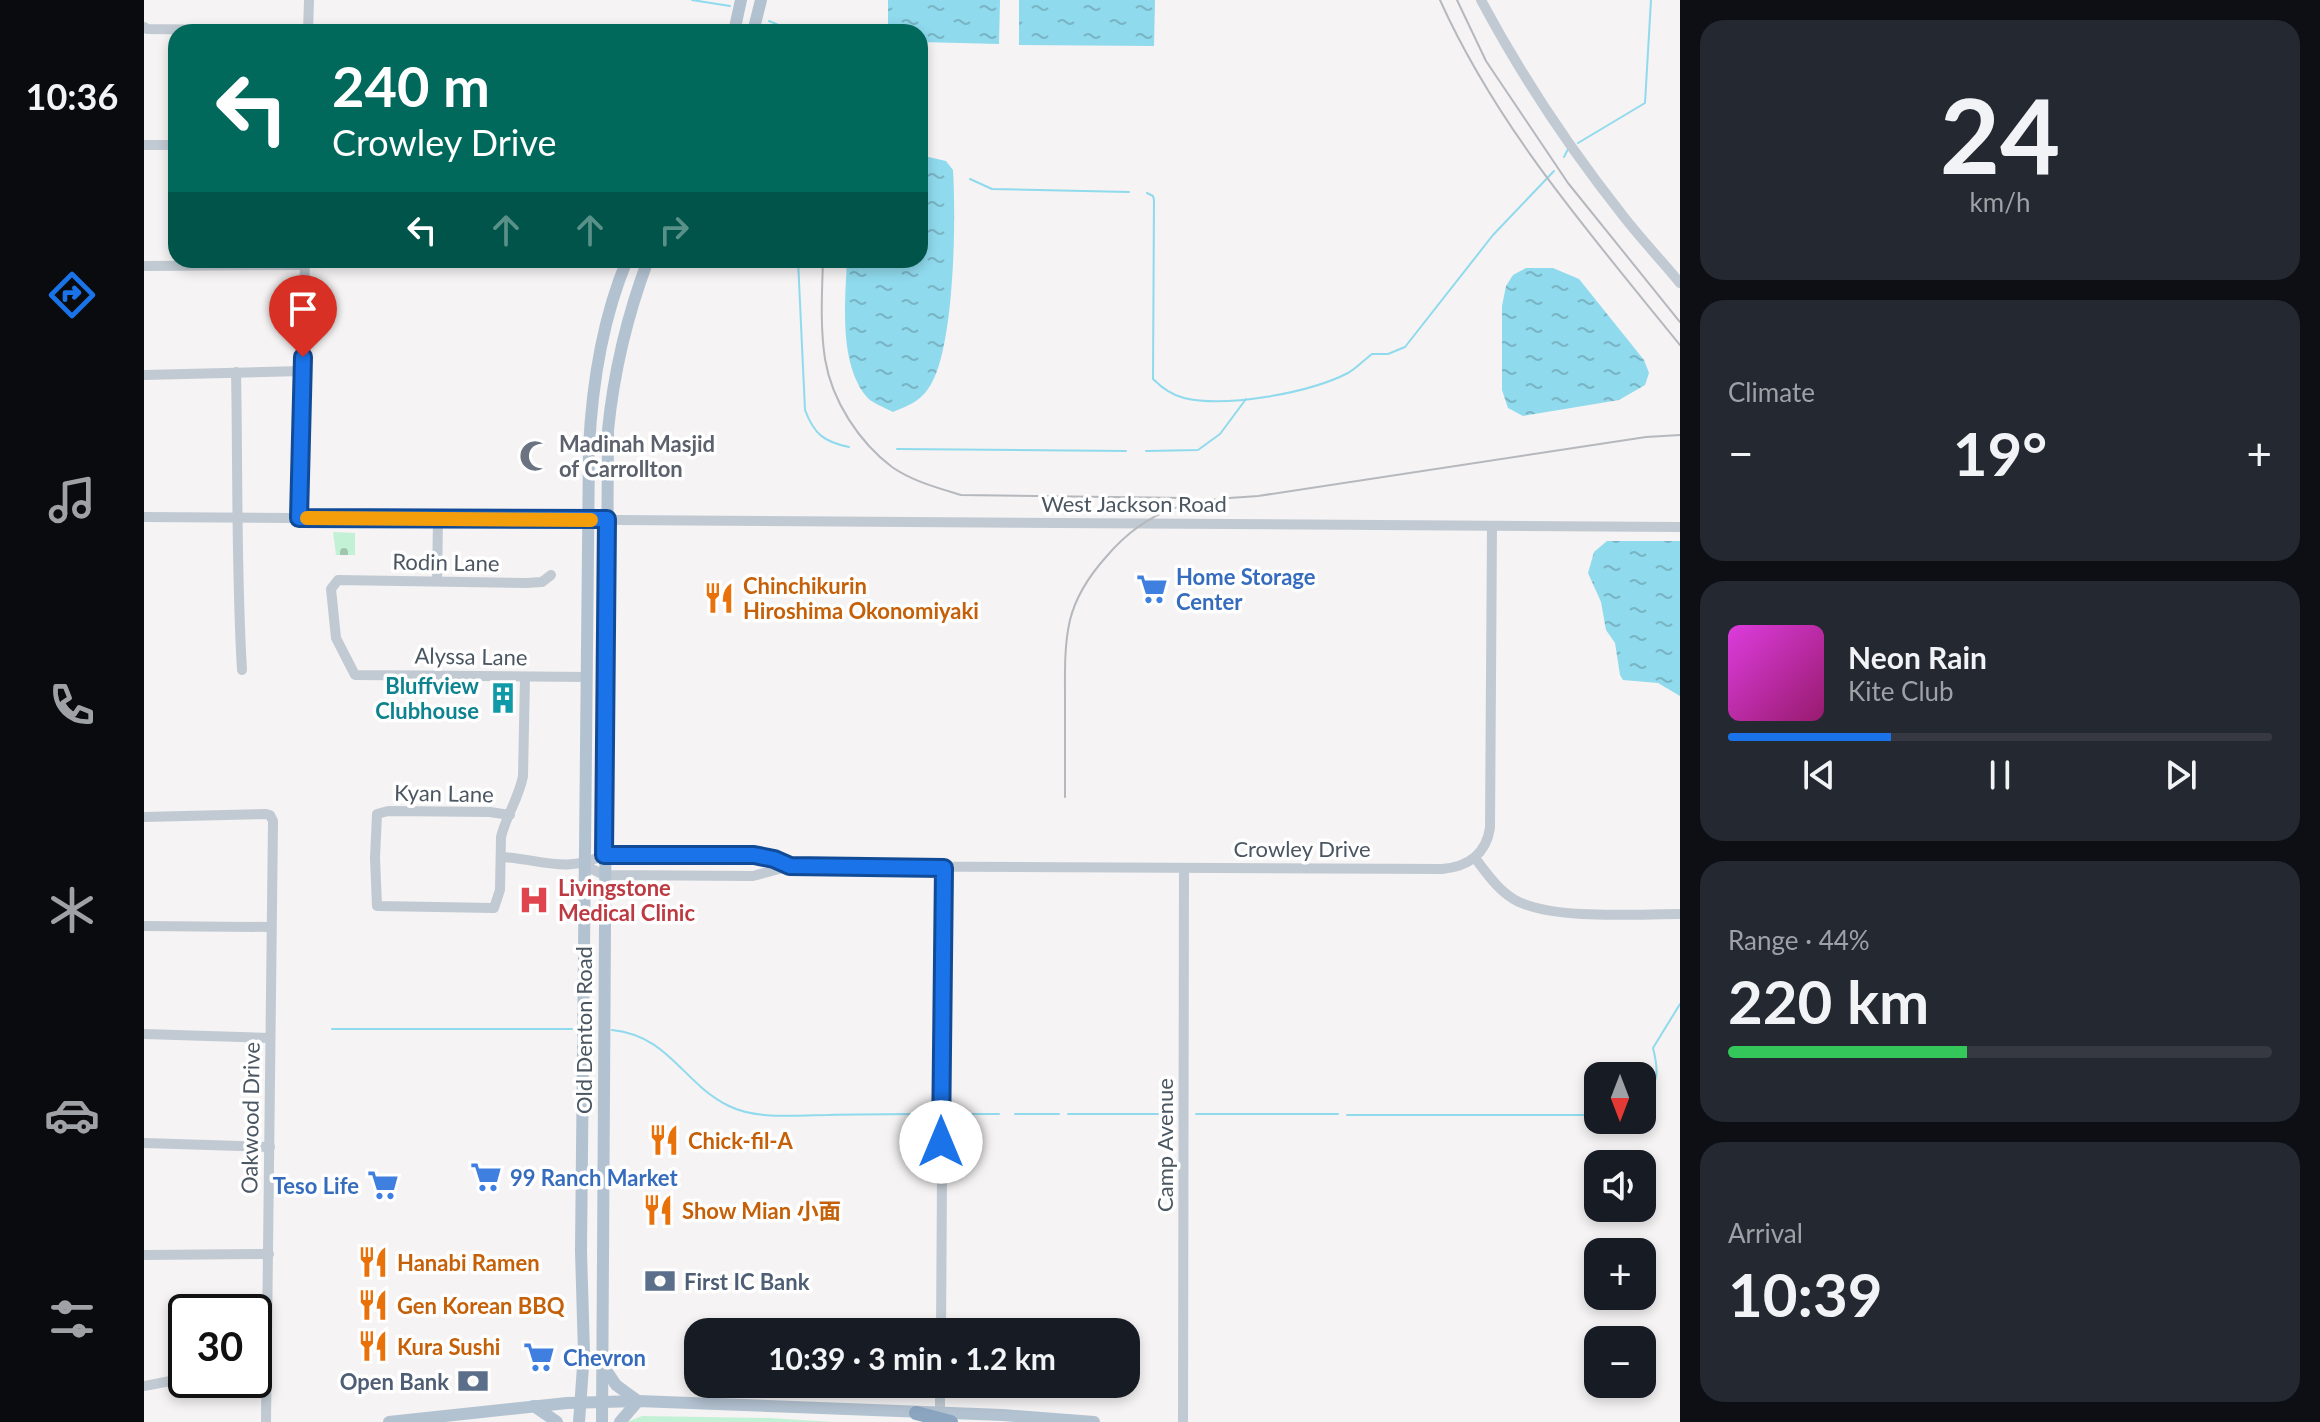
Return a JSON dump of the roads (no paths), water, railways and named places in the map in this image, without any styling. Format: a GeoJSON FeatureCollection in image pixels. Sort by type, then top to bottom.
{"type":"FeatureCollection","features":[{"type":"Feature","properties":{"kind":"highway"},"geometry":{"type":"LineString","coordinates":[[916,1413],[946,1418]]}},
{"type":"Feature","properties":{"kind":"main road"},"geometry":{"type":"LineString","coordinates":[[736,24],[741,0]]}},
{"type":"Feature","properties":{"kind":"main road"},"geometry":{"type":"LineString","coordinates":[[755,24],[761,0]]}},
{"type":"Feature","properties":{"kind":"main road","name":"Old Denton Road"},"geometry":{"type":"LineString","coordinates":[[579,1422],[584,1353],[581,1251],[589,448],[596,371],[604,330],[624,268]]}},
{"type":"Feature","properties":{"kind":"main road","name":"Old Denton Road"},"geometry":{"type":"LineString","coordinates":[[602,1422],[608,441],[612,391],[624,327],[645,268]]}},
{"type":"Feature","properties":{"kind":"main road"},"geometry":{"type":"LineString","coordinates":[[582,1123],[603,1123]]}},
{"type":"Feature","properties":{"kind":"main road"},"geometry":{"type":"LineString","coordinates":[[581,1251],[601,1251]]}},
{"type":"Feature","properties":{"kind":"main road"},"geometry":{"type":"LineString","coordinates":[[602,1363],[616,1385],[638,1401]]}},
{"type":"Feature","properties":{"kind":"main road"},"geometry":{"type":"LineString","coordinates":[[620,1422],[638,1401]]}},
{"type":"Feature","properties":{"kind":"main road"},"geometry":{"type":"LineString","coordinates":[[389,1422],[581,1402],[638,1401],[916,1413]]}},
{"type":"Feature","properties":{"kind":"main road"},"geometry":{"type":"LineString","coordinates":[[534,1406],[557,1422]]}},
{"type":"Feature","properties":{"kind":"main road"},"geometry":{"type":"LineString","coordinates":[[946,1418],[1094,1422]]}},
{"type":"Feature","properties":{"kind":"street"},"geometry":{"type":"LineString","coordinates":[[308,24],[309,0]]}},
{"type":"Feature","properties":{"kind":"street"},"geometry":{"type":"LineString","coordinates":[[1481,0],[1504,44],[1555,123],[1625,219],[1680,283]]}},
{"type":"Feature","properties":{"kind":"street"},"geometry":{"type":"LineString","coordinates":[[144,27],[168,29]]}},
{"type":"Feature","properties":{"kind":"street"},"geometry":{"type":"LineString","coordinates":[[144,145],[168,145]]}},
{"type":"Feature","properties":{"kind":"street"},"geometry":{"type":"LineString","coordinates":[[144,266],[168,266]]}},
{"type":"Feature","properties":{"kind":"street"},"geometry":{"type":"LineString","coordinates":[[299,518],[305,268]]}},
{"type":"Feature","properties":{"kind":"street"},"geometry":{"type":"LineString","coordinates":[[144,375],[302,371]]}},
{"type":"Feature","properties":{"kind":"street"},"geometry":{"type":"LineString","coordinates":[[236,372],[238,595],[242,670]]}},
{"type":"Feature","properties":{"kind":"street","name":"West Jackson Road"},"geometry":{"type":"LineString","coordinates":[[144,517],[1680,527]]}},
{"type":"Feature","properties":{"kind":"street"},"geometry":{"type":"LineString","coordinates":[[437,581],[438,519]]}},
{"type":"Feature","properties":{"kind":"street"},"geometry":{"type":"LineString","coordinates":[[1492,527],[1490,828],[1488,842],[1475,858],[1497,885],[1519,902],[1559,912],[1680,914]]}},
{"type":"Feature","properties":{"kind":"street","name":"Rodin Lane"},"geometry":{"type":"LineString","coordinates":[[355,675],[336,638],[331,589],[338,580],[526,583],[542,582],[551,575]]}},
{"type":"Feature","properties":{"kind":"street","name":"Alyssa Lane"},"geometry":{"type":"LineString","coordinates":[[355,675],[586,677]]}},
{"type":"Feature","properties":{"kind":"street"},"geometry":{"type":"LineString","coordinates":[[525,677],[525,764],[522,784],[501,837],[501,857],[584,865]]}},
{"type":"Feature","properties":{"kind":"street","name":"Kyan Lane"},"geometry":{"type":"LineString","coordinates":[[501,857],[500,890],[494,908],[377,906],[377,814],[388,811],[510,815]]}},
{"type":"Feature","properties":{"kind":"street","name":"Oakwood Drive"},"geometry":{"type":"LineString","coordinates":[[144,817],[270,815],[273,821],[268,1294]]}},
{"type":"Feature","properties":{"kind":"street","name":"Crowley Drive"},"geometry":{"type":"LineString","coordinates":[[584,865],[604,855],[754,855],[790,866]]}},
{"type":"Feature","properties":{"kind":"street","name":"Crowley Drive"},"geometry":{"type":"LineString","coordinates":[[584,865],[604,875],[753,876],[790,866],[1442,869],[1455,868],[1475,858]]}},
{"type":"Feature","properties":{"kind":"street"},"geometry":{"type":"LineString","coordinates":[[941,1318],[944,868]]}},
{"type":"Feature","properties":{"kind":"street","name":"Camp Avenue"},"geometry":{"type":"LineString","coordinates":[[1183,1422],[1184,868]]}},
{"type":"Feature","properties":{"kind":"street"},"geometry":{"type":"LineString","coordinates":[[144,926],[271,927]]}},
{"type":"Feature","properties":{"kind":"street"},"geometry":{"type":"LineString","coordinates":[[144,1034],[270,1038]]}},
{"type":"Feature","properties":{"kind":"street"},"geometry":{"type":"LineString","coordinates":[[144,1143],[270,1147]]}},
{"type":"Feature","properties":{"kind":"street"},"geometry":{"type":"LineString","coordinates":[[144,1255],[269,1254]]}},
{"type":"Feature","properties":{"kind":"street"},"geometry":{"type":"LineString","coordinates":[[144,1386],[168,1381]]}},
{"type":"Feature","properties":{"kind":"street","name":"Oakwood Drive"},"geometry":{"type":"LineString","coordinates":[[266,1398],[266,1422]]}},
{"type":"Feature","properties":{"kind":"street"},"geometry":{"type":"LineString","coordinates":[[942,1398],[946,1418]]}},
{"type":"Feature","properties":{"kind":"water"},"geometry":{"type":"Polygon","coordinates":[[[888,0],[1000,0],[999,44],[928,42],[928,24],[888,24],[888,0]]]}},
{"type":"Feature","properties":{"kind":"water"},"geometry":{"type":"Polygon","coordinates":[[[1019,0],[1155,0],[1154,46],[1019,45],[1019,0]]]}},
{"type":"Feature","properties":{"kind":"water"},"geometry":{"type":"Polygon","coordinates":[[[928,157],[946,161],[953,170],[954,219],[949,317],[937,371],[928,389],[908,406],[893,412],[868,398],[857,382],[848,350],[847,268],[928,268],[928,157]]]}},
{"type":"Feature","properties":{"kind":"water"},"geometry":{"type":"Polygon","coordinates":[[[1526,268],[1553,268],[1579,279],[1644,360],[1649,373],[1645,385],[1619,400],[1523,416],[1508,408],[1502,390],[1502,306],[1506,286],[1513,275],[1526,268]]]}},
{"type":"Feature","properties":{"kind":"water"},"geometry":{"type":"Polygon","coordinates":[[[1607,541],[1680,541],[1680,696],[1658,683],[1623,680],[1620,675],[1615,643],[1606,630],[1601,602],[1588,573],[1594,552],[1607,541]]]}},
{"type":"Feature","properties":{"kind":"waterway"},"geometry":{"type":"LineString","coordinates":[[692,0],[730,6]]}},
{"type":"Feature","properties":{"kind":"waterway"},"geometry":{"type":"LineString","coordinates":[[1578,143],[1645,103],[1651,0]]}},
{"type":"Feature","properties":{"kind":"waterway"},"geometry":{"type":"LineString","coordinates":[[769,21],[776,24]]}},
{"type":"Feature","properties":{"kind":"waterway"},"geometry":{"type":"LineString","coordinates":[[1564,157],[1568,149]]}},
{"type":"Feature","properties":{"kind":"waterway"},"geometry":{"type":"LineString","coordinates":[[1147,193],[1154,200],[1153,379],[1180,397],[1202,401],[1244,400],[1312,387],[1348,373],[1372,354],[1388,354],[1405,347],[1493,235],[1554,171]]}},
{"type":"Feature","properties":{"kind":"waterway"},"geometry":{"type":"LineString","coordinates":[[970,179],[992,189],[1129,192]]}},
{"type":"Feature","properties":{"kind":"waterway"},"geometry":{"type":"LineString","coordinates":[[798,268],[805,410],[821,436],[849,447]]}},
{"type":"Feature","properties":{"kind":"waterway"},"geometry":{"type":"LineString","coordinates":[[1146,451],[1198,450],[1220,434],[1246,399]]}},
{"type":"Feature","properties":{"kind":"waterway"},"geometry":{"type":"LineString","coordinates":[[897,449],[1126,451]]}},
{"type":"Feature","properties":{"kind":"waterway"},"geometry":{"type":"LineString","coordinates":[[1656,1062],[1653,1048],[1680,1004]]}},
{"type":"Feature","properties":{"kind":"waterway"},"geometry":{"type":"LineString","coordinates":[[332,1029],[572,1029]]}},
{"type":"Feature","properties":{"kind":"waterway"},"geometry":{"type":"LineString","coordinates":[[612,1030],[648,1041],[713,1096],[740,1110],[777,1116],[932,1114]]}},
{"type":"Feature","properties":{"kind":"waterway"},"geometry":{"type":"LineString","coordinates":[[950,1114],[999,1114]]}},
{"type":"Feature","properties":{"kind":"waterway"},"geometry":{"type":"LineString","coordinates":[[1015,1114],[1059,1114]]}},
{"type":"Feature","properties":{"kind":"waterway"},"geometry":{"type":"LineString","coordinates":[[1068,1114],[1174,1114]]}},
{"type":"Feature","properties":{"kind":"waterway"},"geometry":{"type":"LineString","coordinates":[[1196,1114],[1338,1114]]}},
{"type":"Feature","properties":{"kind":"waterway"},"geometry":{"type":"LineString","coordinates":[[1347,1115],[1584,1115]]}},
{"type":"Feature","properties":{"kind":"tram line"},"geometry":{"type":"LineString","coordinates":[[1440,0],[1463,47],[1518,137],[1581,222],[1680,345]]}},
{"type":"Feature","properties":{"kind":"railway"},"geometry":{"type":"LineString","coordinates":[[1457,0],[1486,61],[1568,183],[1680,322]]}},
{"type":"Feature","properties":{"kind":"railway"},"geometry":{"type":"LineString","coordinates":[[823,268],[822,334],[834,390],[858,433],[892,467],[934,487],[961,495],[1186,498]]}},
{"type":"Feature","properties":{"kind":"railway"},"geometry":{"type":"LineString","coordinates":[[1065,797],[1065,660],[1073,611],[1084,587],[1106,557],[1123,539],[1157,515],[1193,503],[1258,496],[1646,437],[1680,435]]}},
{"type":"Feature","properties":{"kind":"place","name":"Madinah Masjid of Carrollton"},"geometry":{"type":"Point","coordinates":[535,456]}},
{"type":"Feature","properties":{"kind":"place","name":"Home Storage Center"},"geometry":{"type":"Point","coordinates":[1152,589]}},
{"type":"Feature","properties":{"kind":"place","name":"Chinchikurin Hiroshima Okonomiyaki"},"geometry":{"type":"Point","coordinates":[719,598]}},
{"type":"Feature","properties":{"kind":"place","name":"Bluffview Clubhouse"},"geometry":{"type":"Point","coordinates":[503,698]}},
{"type":"Feature","properties":{"kind":"place","name":"Livingstone Medical Clinic"},"geometry":{"type":"Point","coordinates":[534,900]}},
{"type":"Feature","properties":{"kind":"place","name":"Chick-fil-A"},"geometry":{"type":"Point","coordinates":[664,1140]}},
{"type":"Feature","properties":{"kind":"place","name":"99 Ranch Market"},"geometry":{"type":"Point","coordinates":[486,1177]}},
{"type":"Feature","properties":{"kind":"place","name":"Teso Life"},"geometry":{"type":"Point","coordinates":[383,1185]}},
{"type":"Feature","properties":{"kind":"place","name":"Show Mian 小面"},"geometry":{"type":"Point","coordinates":[658,1210]}},
{"type":"Feature","properties":{"kind":"place","name":"Hanabi Ramen"},"geometry":{"type":"Point","coordinates":[373,1262]}},
{"type":"Feature","properties":{"kind":"place","name":"First IC Bank"},"geometry":{"type":"Point","coordinates":[660,1281]}},
{"type":"Feature","properties":{"kind":"place","name":"Gen Korean BBQ"},"geometry":{"type":"Point","coordinates":[373,1305]}},
{"type":"Feature","properties":{"kind":"place","name":"Kura Sushi"},"geometry":{"type":"Point","coordinates":[373,1346]}},
{"type":"Feature","properties":{"kind":"place","name":"Chevron"},"geometry":{"type":"Point","coordinates":[539,1357]}},
{"type":"Feature","properties":{"kind":"place","name":"Open Bank"},"geometry":{"type":"Point","coordinates":[473,1381]}}]}
